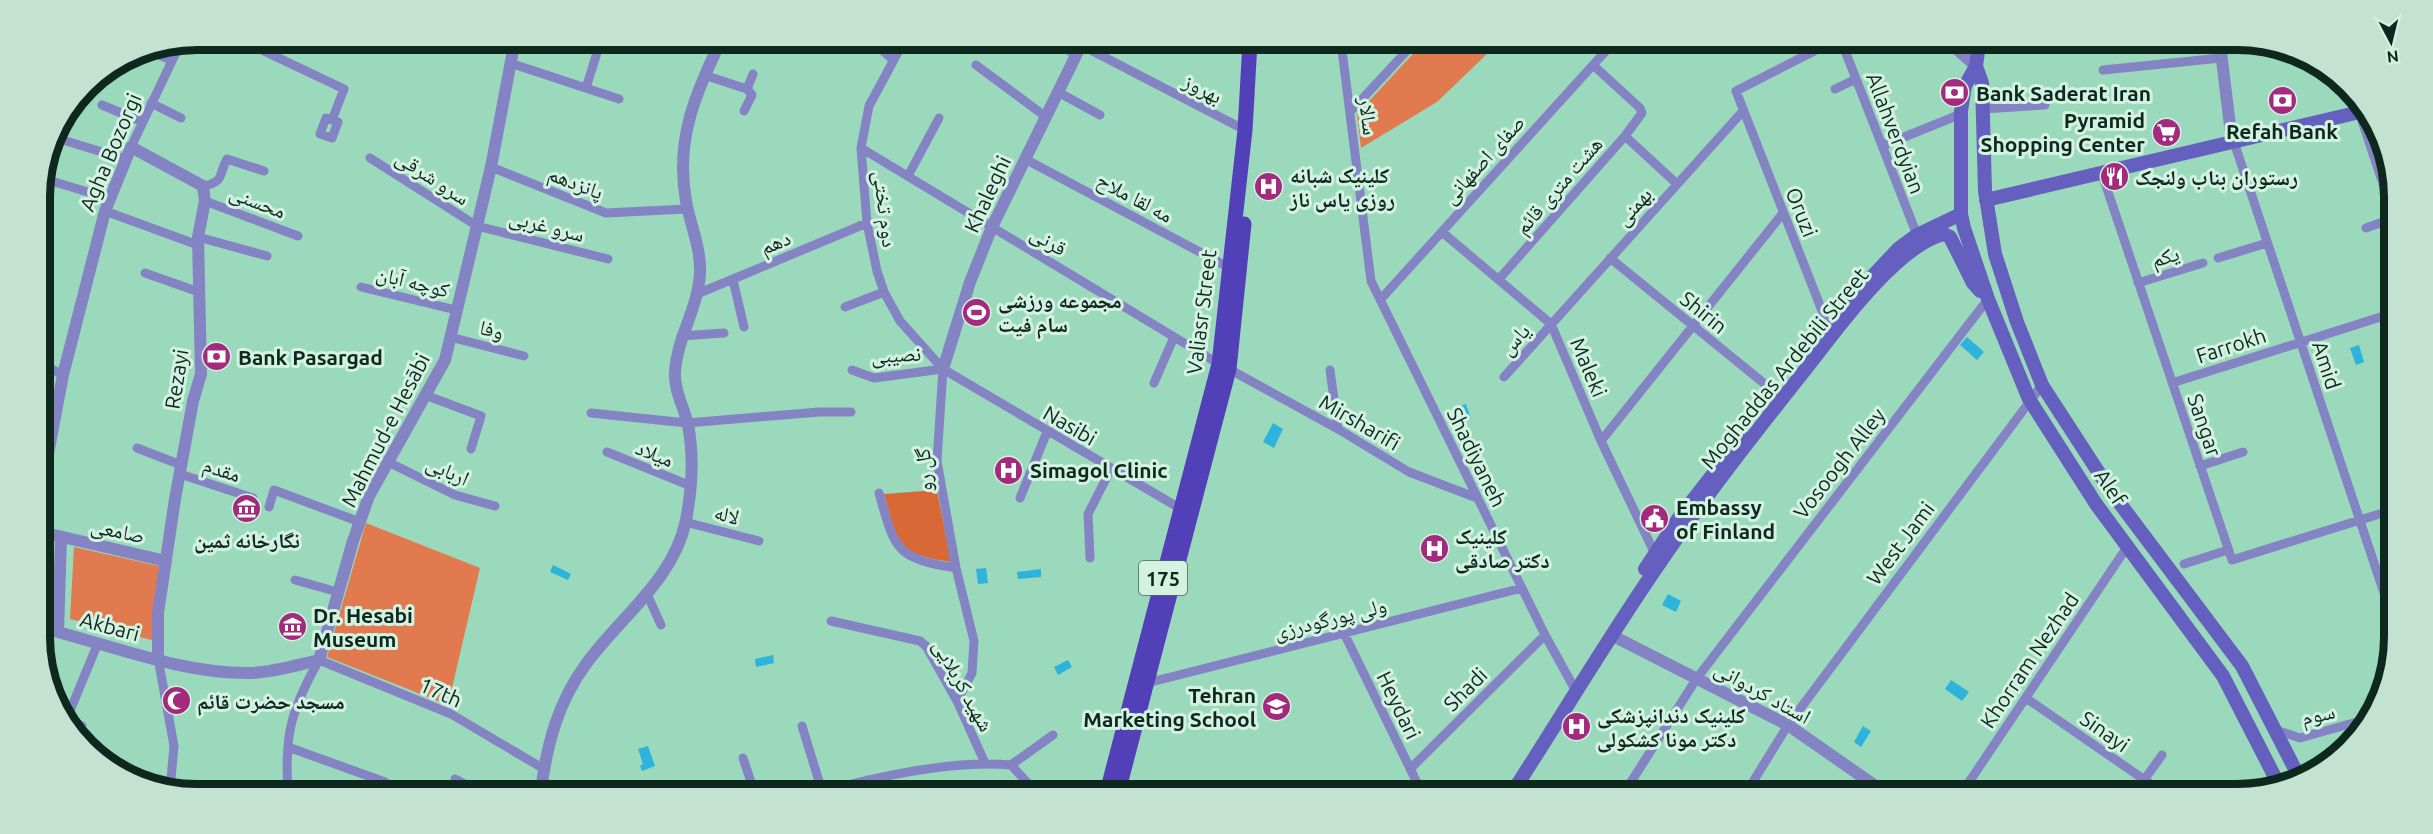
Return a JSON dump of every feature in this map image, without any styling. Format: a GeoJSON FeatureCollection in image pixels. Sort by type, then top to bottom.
{"type":"FeatureCollection","features":[{"type":"Feature","properties":{"kind":"main road","name":"Valiasr Street"},"geometry":{"type":"LineString","coordinates":[[1109,784],[1181,509],[1224,367],[1228,267],[1245,130],[1250,50]]}},
{"type":"Feature","properties":{"kind":"main road","name":"Valiasr Street"},"geometry":{"type":"LineString","coordinates":[[1120,784],[1224,367],[1252,136],[1257,50]]}},
{"type":"Feature","properties":{"kind":"main road"},"geometry":{"type":"LineString","coordinates":[[1976,66],[1978,50]]}},
{"type":"Feature","properties":{"kind":"main road","name":"Alef"},"geometry":{"type":"LineString","coordinates":[[1976,66],[1982,84],[1985,196],[1995,254],[2017,322],[2042,385],[2112,493],[2231,648],[2296,772]]}},
{"type":"Feature","properties":{"kind":"main road","name":"Alef"},"geometry":{"type":"LineString","coordinates":[[1976,66],[1965,86],[1961,113],[1961,214],[1988,299],[2030,399],[2096,504],[2223,676],[2276,779]]}},
{"type":"Feature","properties":{"kind":"main road"},"geometry":{"type":"LineString","coordinates":[[1961,113],[1974,104],[1983,109]]}},
{"type":"Feature","properties":{"kind":"main road"},"geometry":{"type":"LineString","coordinates":[[1985,196],[2355,109]]}},
{"type":"Feature","properties":{"kind":"main road"},"geometry":{"type":"LineString","coordinates":[[1985,196],[2102,174],[2232,138]]}},
{"type":"Feature","properties":{"kind":"main road","name":"Moghaddas Ardebili Street"},"geometry":{"type":"LineString","coordinates":[[1517,784],[1657,558],[1779,396],[1828,326],[1880,266],[1917,235],[1961,214]]}},
{"type":"Feature","properties":{"kind":"main road","name":"Moghaddas Ardebili Street"},"geometry":{"type":"LineString","coordinates":[[1779,396],[1889,271],[1918,246],[1938,236],[1944,234],[1950,237],[1973,283],[1988,299]]}},
{"type":"Feature","properties":{"kind":"main road","name":"Moghaddas Ardebili Street"},"geometry":{"type":"LineString","coordinates":[[1509,784],[1574,690]]}},
{"type":"Feature","properties":{"kind":"street"},"geometry":{"type":"LineString","coordinates":[[262,50],[344,90],[332,120]]}},
{"type":"Feature","properties":{"kind":"street","name":"Mahmud-e Hesābi"},"geometry":{"type":"LineString","coordinates":[[319,660],[369,496],[445,360],[491,167],[513,50]]}},
{"type":"Feature","properties":{"kind":"street"},"geometry":{"type":"LineString","coordinates":[[586,88],[598,50]]}},
{"type":"Feature","properties":{"kind":"street"},"geometry":{"type":"LineString","coordinates":[[542,784],[550,739],[567,695],[586,664],[648,594],[673,553],[686,522],[691,486],[687,423],[676,380],[681,336],[697,294],[700,259],[687,209],[682,154],[690,110],[714,50]]}},
{"type":"Feature","properties":{"kind":"street"},"geometry":{"type":"LineString","coordinates":[[882,50],[893,60]]}},
{"type":"Feature","properties":{"kind":"street","name":"دوم تختی"},"geometry":{"type":"LineString","coordinates":[[899,50],[869,106],[861,148],[867,223],[884,292],[912,337],[943,369]]}},
{"type":"Feature","properties":{"kind":"street","name":"Khaleghi"},"geometry":{"type":"LineString","coordinates":[[943,369],[970,282],[992,227],[1079,50]]}},
{"type":"Feature","properties":{"kind":"street","name":"بهروز"},"geometry":{"type":"LineString","coordinates":[[1086,50],[1245,130]]}},
{"type":"Feature","properties":{"kind":"street","name":"سالار"},"geometry":{"type":"LineString","coordinates":[[1342,50],[1371,281],[1380,300]]}},
{"type":"Feature","properties":{"kind":"street"},"geometry":{"type":"LineString","coordinates":[[1350,112],[1408,50]]}},
{"type":"Feature","properties":{"kind":"street","name":"صفای اصفهانی"},"geometry":{"type":"LineString","coordinates":[[1380,300],[1607,50]]}},
{"type":"Feature","properties":{"kind":"street"},"geometry":{"type":"LineString","coordinates":[[1743,111],[1737,95],[1740,88],[1816,50]]}},
{"type":"Feature","properties":{"kind":"street","name":"Allahverdyian"},"geometry":{"type":"LineString","coordinates":[[1845,50],[1917,235]]}},
{"type":"Feature","properties":{"kind":"street"},"geometry":{"type":"LineString","coordinates":[[1964,50],[1976,66]]}},
{"type":"Feature","properties":{"kind":"street"},"geometry":{"type":"LineString","coordinates":[[2220,50],[2232,138]]}},
{"type":"Feature","properties":{"kind":"street","name":"Agha Bozorgi"},"geometry":{"type":"LineString","coordinates":[[50,445],[63,375],[108,198],[175,51]]}},
{"type":"Feature","properties":{"kind":"street"},"geometry":{"type":"LineString","coordinates":[[159,55],[171,60]]}},
{"type":"Feature","properties":{"kind":"street"},"geometry":{"type":"LineString","coordinates":[[2103,70],[2221,58]]}},
{"type":"Feature","properties":{"kind":"street"},"geometry":{"type":"LineString","coordinates":[[510,63],[619,99]]}},
{"type":"Feature","properties":{"kind":"street"},"geometry":{"type":"LineString","coordinates":[[976,64],[1046,117]]}},
{"type":"Feature","properties":{"kind":"street","name":"هشت متری قائم"},"geometry":{"type":"LineString","coordinates":[[1499,279],[1625,136],[1642,113],[1640,108],[1593,65]]}},
{"type":"Feature","properties":{"kind":"street"},"geometry":{"type":"LineString","coordinates":[[747,89],[753,74]]}},
{"type":"Feature","properties":{"kind":"street"},"geometry":{"type":"LineString","coordinates":[[704,75],[747,89],[752,95],[744,111]]}},
{"type":"Feature","properties":{"kind":"street"},"geometry":{"type":"LineString","coordinates":[[1835,89],[1856,79]]}},
{"type":"Feature","properties":{"kind":"street"},"geometry":{"type":"LineString","coordinates":[[1058,92],[1100,115]]}},
{"type":"Feature","properties":{"kind":"street"},"geometry":{"type":"LineString","coordinates":[[151,103],[181,117]]}},
{"type":"Feature","properties":{"kind":"street"},"geometry":{"type":"LineString","coordinates":[[102,105],[143,122]]}},
{"type":"Feature","properties":{"kind":"street"},"geometry":{"type":"LineString","coordinates":[[1983,109],[2045,105]]}},
{"type":"Feature","properties":{"kind":"street","name":"بهمنی"},"geometry":{"type":"LineString","coordinates":[[1551,324],[1743,111]]}},
{"type":"Feature","properties":{"kind":"street","name":"Oruzi"},"geometry":{"type":"LineString","coordinates":[[1743,111],[1828,326]]}},
{"type":"Feature","properties":{"kind":"street"},"geometry":{"type":"LineString","coordinates":[[1882,146],[1961,113]]}},
{"type":"Feature","properties":{"kind":"street"},"geometry":{"type":"LineString","coordinates":[[908,176],[939,118]]}},
{"type":"Feature","properties":{"kind":"street"},"geometry":{"type":"LineString","coordinates":[[2369,133],[2382,173]]}},
{"type":"Feature","properties":{"kind":"street"},"geometry":{"type":"LineString","coordinates":[[1625,136],[1677,184]]}},
{"type":"Feature","properties":{"kind":"street","name":"Amid"},"geometry":{"type":"LineString","coordinates":[[2232,138],[2384,593]]}},
{"type":"Feature","properties":{"kind":"street"},"geometry":{"type":"LineString","coordinates":[[61,140],[125,159]]}},
{"type":"Feature","properties":{"kind":"street"},"geometry":{"type":"LineString","coordinates":[[132,147],[203,186],[214,184],[220,179],[227,159],[264,171]]}},
{"type":"Feature","properties":{"kind":"street","name":"قرنی"},"geometry":{"type":"LineString","coordinates":[[861,148],[1224,367]]}},
{"type":"Feature","properties":{"kind":"street","name":"سرو شرقی"},"geometry":{"type":"LineString","coordinates":[[370,158],[477,226]]}},
{"type":"Feature","properties":{"kind":"street","name":"مه لقا ملاح"},"geometry":{"type":"LineString","coordinates":[[1025,159],[1228,267]]}},
{"type":"Feature","properties":{"kind":"street","name":"پانزدهم"},"geometry":{"type":"LineString","coordinates":[[491,167],[606,213],[687,209]]}},
{"type":"Feature","properties":{"kind":"street","name":"Sangar"},"geometry":{"type":"LineString","coordinates":[[2102,174],[2228,550]]}},
{"type":"Feature","properties":{"kind":"street"},"geometry":{"type":"LineString","coordinates":[[51,181],[108,198]]}},
{"type":"Feature","properties":{"kind":"street","name":"Rezayi"},"geometry":{"type":"LineString","coordinates":[[158,658],[158,613],[193,400],[201,374],[198,241],[205,201],[203,186]]}},
{"type":"Feature","properties":{"kind":"street","name":"محسنی"},"geometry":{"type":"LineString","coordinates":[[205,201],[298,236]]}},
{"type":"Feature","properties":{"kind":"street"},"geometry":{"type":"LineString","coordinates":[[105,211],[198,241],[267,256]]}},
{"type":"Feature","properties":{"kind":"street"},"geometry":{"type":"LineString","coordinates":[[1601,441],[1783,213]]}},
{"type":"Feature","properties":{"kind":"street"},"geometry":{"type":"LineString","coordinates":[[2366,228],[2384,222]]}},
{"type":"Feature","properties":{"kind":"street","name":"دهم"},"geometry":{"type":"LineString","coordinates":[[697,294],[867,223]]}},
{"type":"Feature","properties":{"kind":"street","name":"سرو غربی"},"geometry":{"type":"LineString","coordinates":[[477,226],[608,259]]}},
{"type":"Feature","properties":{"kind":"street","name":"Maleki"},"geometry":{"type":"LineString","coordinates":[[1442,232],[1551,324],[1601,441],[1657,558]]}},
{"type":"Feature","properties":{"kind":"street"},"geometry":{"type":"LineString","coordinates":[[2218,258],[2267,243]]}},
{"type":"Feature","properties":{"kind":"street","name":"Shirin"},"geometry":{"type":"LineString","coordinates":[[1610,258],[1779,396]]}},
{"type":"Feature","properties":{"kind":"street","name":"یکم"},"geometry":{"type":"LineString","coordinates":[[2138,283],[2203,263]]}},
{"type":"Feature","properties":{"kind":"street"},"geometry":{"type":"LineString","coordinates":[[145,273],[199,292]]}},
{"type":"Feature","properties":{"kind":"street"},"geometry":{"type":"LineString","coordinates":[[733,280],[744,327]]}},
{"type":"Feature","properties":{"kind":"street","name":"کوچه آبان"},"geometry":{"type":"LineString","coordinates":[[362,287],[456,310]]}},
{"type":"Feature","properties":{"kind":"street"},"geometry":{"type":"LineString","coordinates":[[845,307],[884,292]]}},
{"type":"Feature","properties":{"kind":"street","name":"Vosoogh Alley"},"geometry":{"type":"LineString","coordinates":[[1630,784],[1697,678],[1988,299]]}},
{"type":"Feature","properties":{"kind":"street","name":"Shadiyaneh"},"geometry":{"type":"LineString","coordinates":[[1380,300],[1574,690]]}},
{"type":"Feature","properties":{"kind":"street"},"geometry":{"type":"LineString","coordinates":[[2300,342],[2384,316]]}},
{"type":"Feature","properties":{"kind":"street","name":"یاس"},"geometry":{"type":"LineString","coordinates":[[1504,377],[1551,324]]}},
{"type":"Feature","properties":{"kind":"street"},"geometry":{"type":"LineString","coordinates":[[681,336],[724,333]]}},
{"type":"Feature","properties":{"kind":"street","name":"وفا"},"geometry":{"type":"LineString","coordinates":[[450,337],[524,356]]}},
{"type":"Feature","properties":{"kind":"street"},"geometry":{"type":"LineString","coordinates":[[1154,383],[1174,337]]}},
{"type":"Feature","properties":{"kind":"street","name":"Farrokh"},"geometry":{"type":"LineString","coordinates":[[2172,383],[2300,342]]}},
{"type":"Feature","properties":{"kind":"street","name":"Mirsharifi"},"geometry":{"type":"LineString","coordinates":[[1224,367],[1338,429],[1409,472],[1477,498]]}},
{"type":"Feature","properties":{"kind":"street"},"geometry":{"type":"LineString","coordinates":[[50,368],[63,375]]}},
{"type":"Feature","properties":{"kind":"street","name":"نصیبی"},"geometry":{"type":"LineString","coordinates":[[852,370],[874,378],[943,369]]}},
{"type":"Feature","properties":{"kind":"street","name":"Nasibi"},"geometry":{"type":"LineString","coordinates":[[943,369],[1181,509]]}},
{"type":"Feature","properties":{"kind":"street","name":"گل رو"},"geometry":{"type":"LineString","coordinates":[[943,369],[937,461],[956,568],[974,641],[975,655],[972,673],[957,701]]}},
{"type":"Feature","properties":{"kind":"street"},"geometry":{"type":"LineString","coordinates":[[1330,370],[1338,429]]}},
{"type":"Feature","properties":{"kind":"street","name":"West Jami"},"geometry":{"type":"LineString","coordinates":[[1752,784],[1788,725],[2042,385]]}},
{"type":"Feature","properties":{"kind":"street"},"geometry":{"type":"LineString","coordinates":[[425,395],[481,416],[471,449]]}},
{"type":"Feature","properties":{"kind":"street"},"geometry":{"type":"LineString","coordinates":[[591,413],[687,423],[819,411],[851,412]]}},
{"type":"Feature","properties":{"kind":"street"},"geometry":{"type":"LineString","coordinates":[[50,414],[56,415]]}},
{"type":"Feature","properties":{"kind":"street"},"geometry":{"type":"LineString","coordinates":[[1020,498],[1047,432]]}},
{"type":"Feature","properties":{"kind":"street","name":"مقدم"},"geometry":{"type":"LineString","coordinates":[[137,448],[181,470],[253,498]]}},
{"type":"Feature","properties":{"kind":"street","name":"میلاد"},"geometry":{"type":"LineString","coordinates":[[607,452],[691,486]]}},
{"type":"Feature","properties":{"kind":"street"},"geometry":{"type":"LineString","coordinates":[[2200,466],[2243,452]]}},
{"type":"Feature","properties":{"kind":"street","name":"اربابی"},"geometry":{"type":"LineString","coordinates":[[388,462],[455,495],[495,506]]}},
{"type":"Feature","properties":{"kind":"street"},"geometry":{"type":"LineString","coordinates":[[1090,558],[1088,514],[1111,469]]}},
{"type":"Feature","properties":{"kind":"street"},"geometry":{"type":"LineString","coordinates":[[269,507],[274,490],[360,522]]}},
{"type":"Feature","properties":{"kind":"street","name":"گل رو"},"geometry":{"type":"LineString","coordinates":[[879,493],[895,544],[920,562],[956,568]]}},
{"type":"Feature","properties":{"kind":"street"},"geometry":{"type":"LineString","coordinates":[[2184,564],[2228,550],[2232,560],[2236,561],[2384,513]]}},
{"type":"Feature","properties":{"kind":"street","name":"لاله"},"geometry":{"type":"LineString","coordinates":[[686,522],[759,541]]}},
{"type":"Feature","properties":{"kind":"street"},"geometry":{"type":"LineString","coordinates":[[50,535],[61,538]]}},
{"type":"Feature","properties":{"kind":"street","name":"صامعی"},"geometry":{"type":"LineString","coordinates":[[61,538],[166,561]]}},
{"type":"Feature","properties":{"kind":"street","name":"Akbari"},"geometry":{"type":"LineString","coordinates":[[61,538],[58,632],[189,668],[253,673],[319,660]]}},
{"type":"Feature","properties":{"kind":"street","name":"Khorram Nezhad"},"geometry":{"type":"LineString","coordinates":[[1968,784],[2127,547]]}},
{"type":"Feature","properties":{"kind":"street"},"geometry":{"type":"LineString","coordinates":[[294,580],[338,592]]}},
{"type":"Feature","properties":{"kind":"street","name":"ولی پورگودرزی"},"geometry":{"type":"LineString","coordinates":[[1147,683],[1522,588]]}},
{"type":"Feature","properties":{"kind":"street"},"geometry":{"type":"LineString","coordinates":[[648,594],[662,626]]}},
{"type":"Feature","properties":{"kind":"street","name":"شهید کربلایی"},"geometry":{"type":"LineString","coordinates":[[831,621],[920,641],[926,646],[957,701],[985,763]]}},
{"type":"Feature","properties":{"kind":"street"},"geometry":{"type":"LineString","coordinates":[[50,630],[58,632]]}},
{"type":"Feature","properties":{"kind":"street","name":"Heydari"},"geometry":{"type":"LineString","coordinates":[[1344,633],[1418,784]]}},
{"type":"Feature","properties":{"kind":"street","name":"استاد کردوانی"},"geometry":{"type":"LineString","coordinates":[[1610,634],[1788,725],[1873,784]]}},
{"type":"Feature","properties":{"kind":"street","name":"Shadi"},"geometry":{"type":"LineString","coordinates":[[1410,769],[1545,635]]}},
{"type":"Feature","properties":{"kind":"street"},"geometry":{"type":"LineString","coordinates":[[70,711],[98,643]]}},
{"type":"Feature","properties":{"kind":"street"},"geometry":{"type":"LineString","coordinates":[[158,658],[174,746],[171,782]]}},
{"type":"Feature","properties":{"kind":"street"},"geometry":{"type":"LineString","coordinates":[[288,784],[288,747],[297,699],[319,660]]}},
{"type":"Feature","properties":{"kind":"street","name":"17th"},"geometry":{"type":"LineString","coordinates":[[319,660],[451,714],[544,769]]}},
{"type":"Feature","properties":{"kind":"street","name":"Sinayi"},"geometry":{"type":"LineString","coordinates":[[2026,698],[2150,784]]}},
{"type":"Feature","properties":{"kind":"street","name":"سوم"},"geometry":{"type":"LineString","coordinates":[[2274,729],[2300,738],[2357,722]]}},
{"type":"Feature","properties":{"kind":"street"},"geometry":{"type":"LineString","coordinates":[[78,724],[82,726]]}},
{"type":"Feature","properties":{"kind":"street"},"geometry":{"type":"LineString","coordinates":[[802,726],[822,784]]}},
{"type":"Feature","properties":{"kind":"street"},"geometry":{"type":"LineString","coordinates":[[851,784],[985,763],[1011,765],[1053,735]]}},
{"type":"Feature","properties":{"kind":"street"},"geometry":{"type":"LineString","coordinates":[[288,747],[385,782]]}},
{"type":"Feature","properties":{"kind":"street"},"geometry":{"type":"LineString","coordinates":[[2141,784],[2162,755]]}},
{"type":"Feature","properties":{"kind":"street"},"geometry":{"type":"LineString","coordinates":[[742,758],[751,784]]}},
{"type":"Feature","properties":{"kind":"street"},"geometry":{"type":"LineString","coordinates":[[1011,765],[1029,784]]}},
{"type":"Feature","properties":{"kind":"street"},"geometry":{"type":"LineString","coordinates":[[454,779],[464,784]]}},
{"type":"Feature","properties":{"kind":"street"},"geometry":{"type":"LineString","coordinates":[[867,780],[870,784]]}},
{"type":"Feature","properties":{"kind":"shaded area"},"geometry":{"type":"Polygon","coordinates":[[[1417,50],[1490,51],[1437,102],[1361,148],[1357,114],[1417,50]]]}},
{"type":"Feature","properties":{"kind":"shaded area"},"geometry":{"type":"Polygon","coordinates":[[[937,490],[951,562],[920,555],[902,544],[893,525],[884,494],[937,490]]]}},
{"type":"Feature","properties":{"kind":"shaded area"},"geometry":{"type":"Polygon","coordinates":[[[366,523],[480,568],[448,705],[327,657],[366,523]]]}},
{"type":"Feature","properties":{"kind":"shaded area"},"geometry":{"type":"Polygon","coordinates":[[[74,547],[159,566],[152,640],[70,619],[74,547]]]}},
{"type":"Feature","properties":{"kind":"water"},"geometry":{"type":"Polygon","coordinates":[[[1967,337],[1984,352],[1977,360],[1960,345],[1967,337]]]}},
{"type":"Feature","properties":{"kind":"water"},"geometry":{"type":"Polygon","coordinates":[[[2359,345],[2364,362],[2356,365],[2350,348],[2359,345]]]}},
{"type":"Feature","properties":{"kind":"water"},"geometry":{"type":"Polygon","coordinates":[[[1466,404],[1471,419],[1464,423],[1457,407],[1466,404]]]}},
{"type":"Feature","properties":{"kind":"water"},"geometry":{"type":"Polygon","coordinates":[[[1273,423],[1283,429],[1274,448],[1263,442],[1273,423]]]}},
{"type":"Feature","properties":{"kind":"water"},"geometry":{"type":"Polygon","coordinates":[[[553,565],[571,574],[568,580],[550,572],[553,565]]]}},
{"type":"Feature","properties":{"kind":"water"},"geometry":{"type":"Polygon","coordinates":[[[986,568],[988,583],[978,584],[976,569],[986,568]]]}},
{"type":"Feature","properties":{"kind":"water"},"geometry":{"type":"Polygon","coordinates":[[[1041,569],[1041,577],[1018,579],[1017,572],[1041,569]]]}},
{"type":"Feature","properties":{"kind":"water"},"geometry":{"type":"Polygon","coordinates":[[[1668,594],[1681,601],[1676,612],[1662,605],[1668,594]]]}},
{"type":"Feature","properties":{"kind":"water"},"geometry":{"type":"Polygon","coordinates":[[[773,655],[774,663],[756,667],[755,659],[773,655]]]}},
{"type":"Feature","properties":{"kind":"water"},"geometry":{"type":"Polygon","coordinates":[[[1068,660],[1072,667],[1058,675],[1054,667],[1068,660]]]}},
{"type":"Feature","properties":{"kind":"water"},"geometry":{"type":"Polygon","coordinates":[[[1951,680],[1969,692],[1962,701],[1945,689],[1951,680]]]}},
{"type":"Feature","properties":{"kind":"water"},"geometry":{"type":"Polygon","coordinates":[[[1863,726],[1871,731],[1861,747],[1854,742],[1863,726]]]}},
{"type":"Feature","properties":{"kind":"water"},"geometry":{"type":"Polygon","coordinates":[[[648,746],[655,766],[642,771],[640,766],[643,764],[638,749],[648,746]]]}},
{"type":"Feature","properties":{"kind":"place","name":"Bank Saderat Iran"},"geometry":{"type":"Point","coordinates":[1955,93]}},
{"type":"Feature","properties":{"kind":"place","name":"Refah Bank"},"geometry":{"type":"Point","coordinates":[2282,100]}},
{"type":"Feature","properties":{"kind":"place","name":"Pyramid Shopping Center"},"geometry":{"type":"Point","coordinates":[2166,132]}},
{"type":"Feature","properties":{"kind":"place","name":"رستوران بناب ولنجک"},"geometry":{"type":"Point","coordinates":[2114,177]}},
{"type":"Feature","properties":{"kind":"place","name":"کلینیک شبانه روزی یاس ناز"},"geometry":{"type":"Point","coordinates":[1269,187]}},
{"type":"Feature","properties":{"kind":"place","name":"مجموعه ورزشی سام فیت"},"geometry":{"type":"Point","coordinates":[977,312]}},
{"type":"Feature","properties":{"kind":"place","name":"Bank Pasargad"},"geometry":{"type":"Point","coordinates":[217,357]}},
{"type":"Feature","properties":{"kind":"place","name":"Simagol Clinic"},"geometry":{"type":"Point","coordinates":[1009,470]}},
{"type":"Feature","properties":{"kind":"place","name":"نگارخانه ثمین"},"geometry":{"type":"Point","coordinates":[247,509]}},
{"type":"Feature","properties":{"kind":"place","name":"Embassy of Finland"},"geometry":{"type":"Point","coordinates":[1655,519]}},
{"type":"Feature","properties":{"kind":"place","name":"کلینیک دکتر صادقی"},"geometry":{"type":"Point","coordinates":[1434,548]}},
{"type":"Feature","properties":{"kind":"place","name":"Dr. Hesabi Museum"},"geometry":{"type":"Point","coordinates":[292,627]}},
{"type":"Feature","properties":{"kind":"place","name":"مسجد حضرت قائم"},"geometry":{"type":"Point","coordinates":[176,701]}},
{"type":"Feature","properties":{"kind":"place","name":"Tehran Marketing School"},"geometry":{"type":"Point","coordinates":[1277,707]}},
{"type":"Feature","properties":{"kind":"place","name":"کلینیک دندانپزشکی دکتر مونا کشکولی"},"geometry":{"type":"Point","coordinates":[1576,727]}}]}
